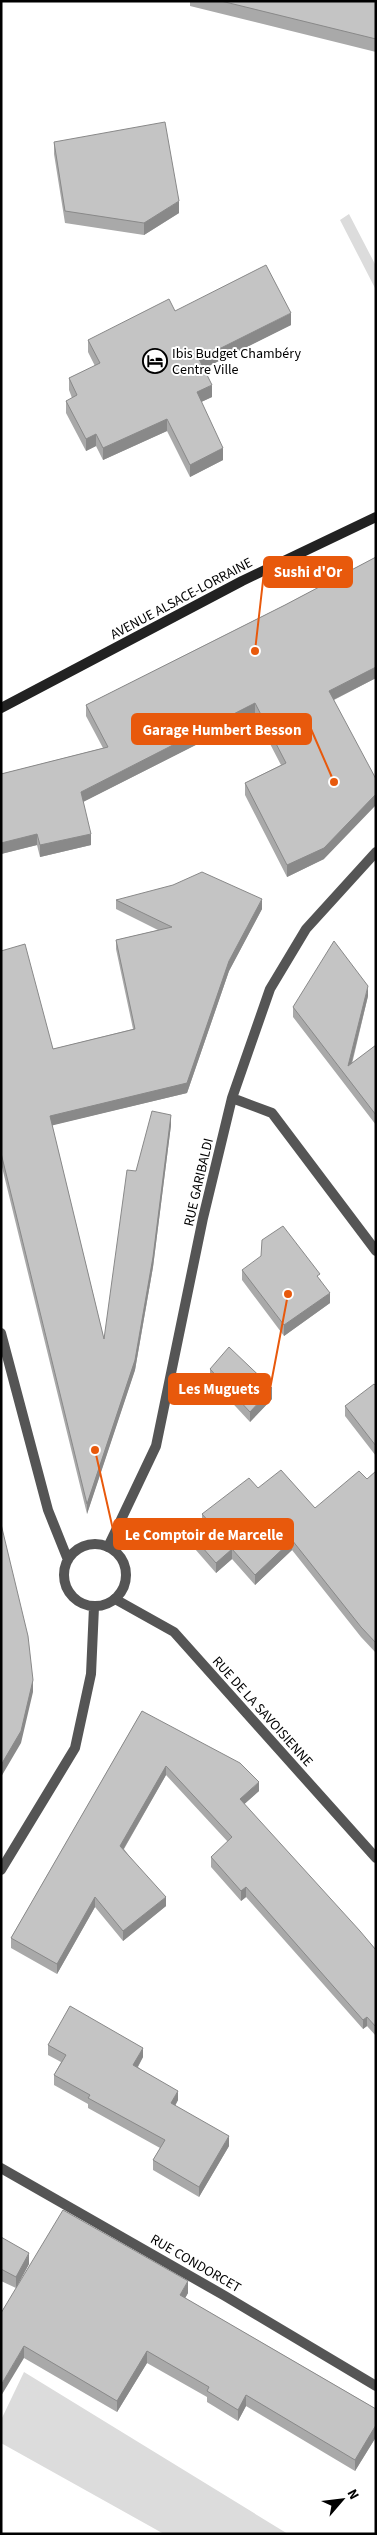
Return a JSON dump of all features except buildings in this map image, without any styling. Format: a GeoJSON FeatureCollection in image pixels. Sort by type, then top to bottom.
{"type":"FeatureCollection","features":[{"type":"Feature","properties":{"kind":"main road","name":"AVENUE ALSACE-LORRAINE"},"geometry":{"type":"LineString","coordinates":[[1,708],[242,581],[376,517]]}},
{"type":"Feature","properties":{"kind":"street","name":"RUE GARIBALDI"},"geometry":{"type":"LineString","coordinates":[[108,1547],[156,1446],[204,1218],[232,1098],[270,989],[306,929],[376,852]]}},
{"type":"Feature","properties":{"kind":"street"},"geometry":{"type":"LineString","coordinates":[[232,1098],[272,1113],[376,1251]]}},
{"type":"Feature","properties":{"kind":"street"},"geometry":{"type":"LineString","coordinates":[[1,1332],[48,1510],[68,1560],[64,1581],[68,1590],[75,1599],[94,1607],[109,1604],[115,1600],[126,1582],[126,1571],[123,1561],[108,1547],[99,1544],[81,1547],[68,1560]]}},
{"type":"Feature","properties":{"kind":"street","name":"RUE DE LA SAVOISIENNE"},"geometry":{"type":"LineString","coordinates":[[115,1600],[174,1632],[376,1858]]}},
{"type":"Feature","properties":{"kind":"street"},"geometry":{"type":"LineString","coordinates":[[1,1870],[75,1748],[91,1674],[94,1607]]}},
{"type":"Feature","properties":{"kind":"street","name":"RUE CONDORCET"},"geometry":{"type":"LineString","coordinates":[[1,2168],[226,2296],[376,2386]]}},
{"type":"Feature","properties":{"kind":"shaded area"},"geometry":{"type":"Polygon","coordinates":[[[349,214],[376,266],[376,290],[340,220],[349,214]]]}},
{"type":"Feature","properties":{"kind":"shaded area"},"geometry":{"type":"Polygon","coordinates":[[[24,2372],[288,2534],[164,2534],[1,2443],[1,2420],[24,2372]]]}},
{"type":"Feature","properties":{"kind":"place","name":"Ibis Budget Chambéry Centre Ville"},"geometry":{"type":"Point","coordinates":[155,361]}},
{"type":"Feature","properties":{"kind":"place","name":"Sushi d'Or"},"geometry":{"type":"Point","coordinates":[255,651]}},
{"type":"Feature","properties":{"kind":"place","name":"Garage Humbert Besson"},"geometry":{"type":"Point","coordinates":[334,782]}},
{"type":"Feature","properties":{"kind":"place","name":"Les Muguets"},"geometry":{"type":"Point","coordinates":[288,1294]}},
{"type":"Feature","properties":{"kind":"place","name":"Le Comptoir de Marcelle"},"geometry":{"type":"Point","coordinates":[95,1450]}}]}
